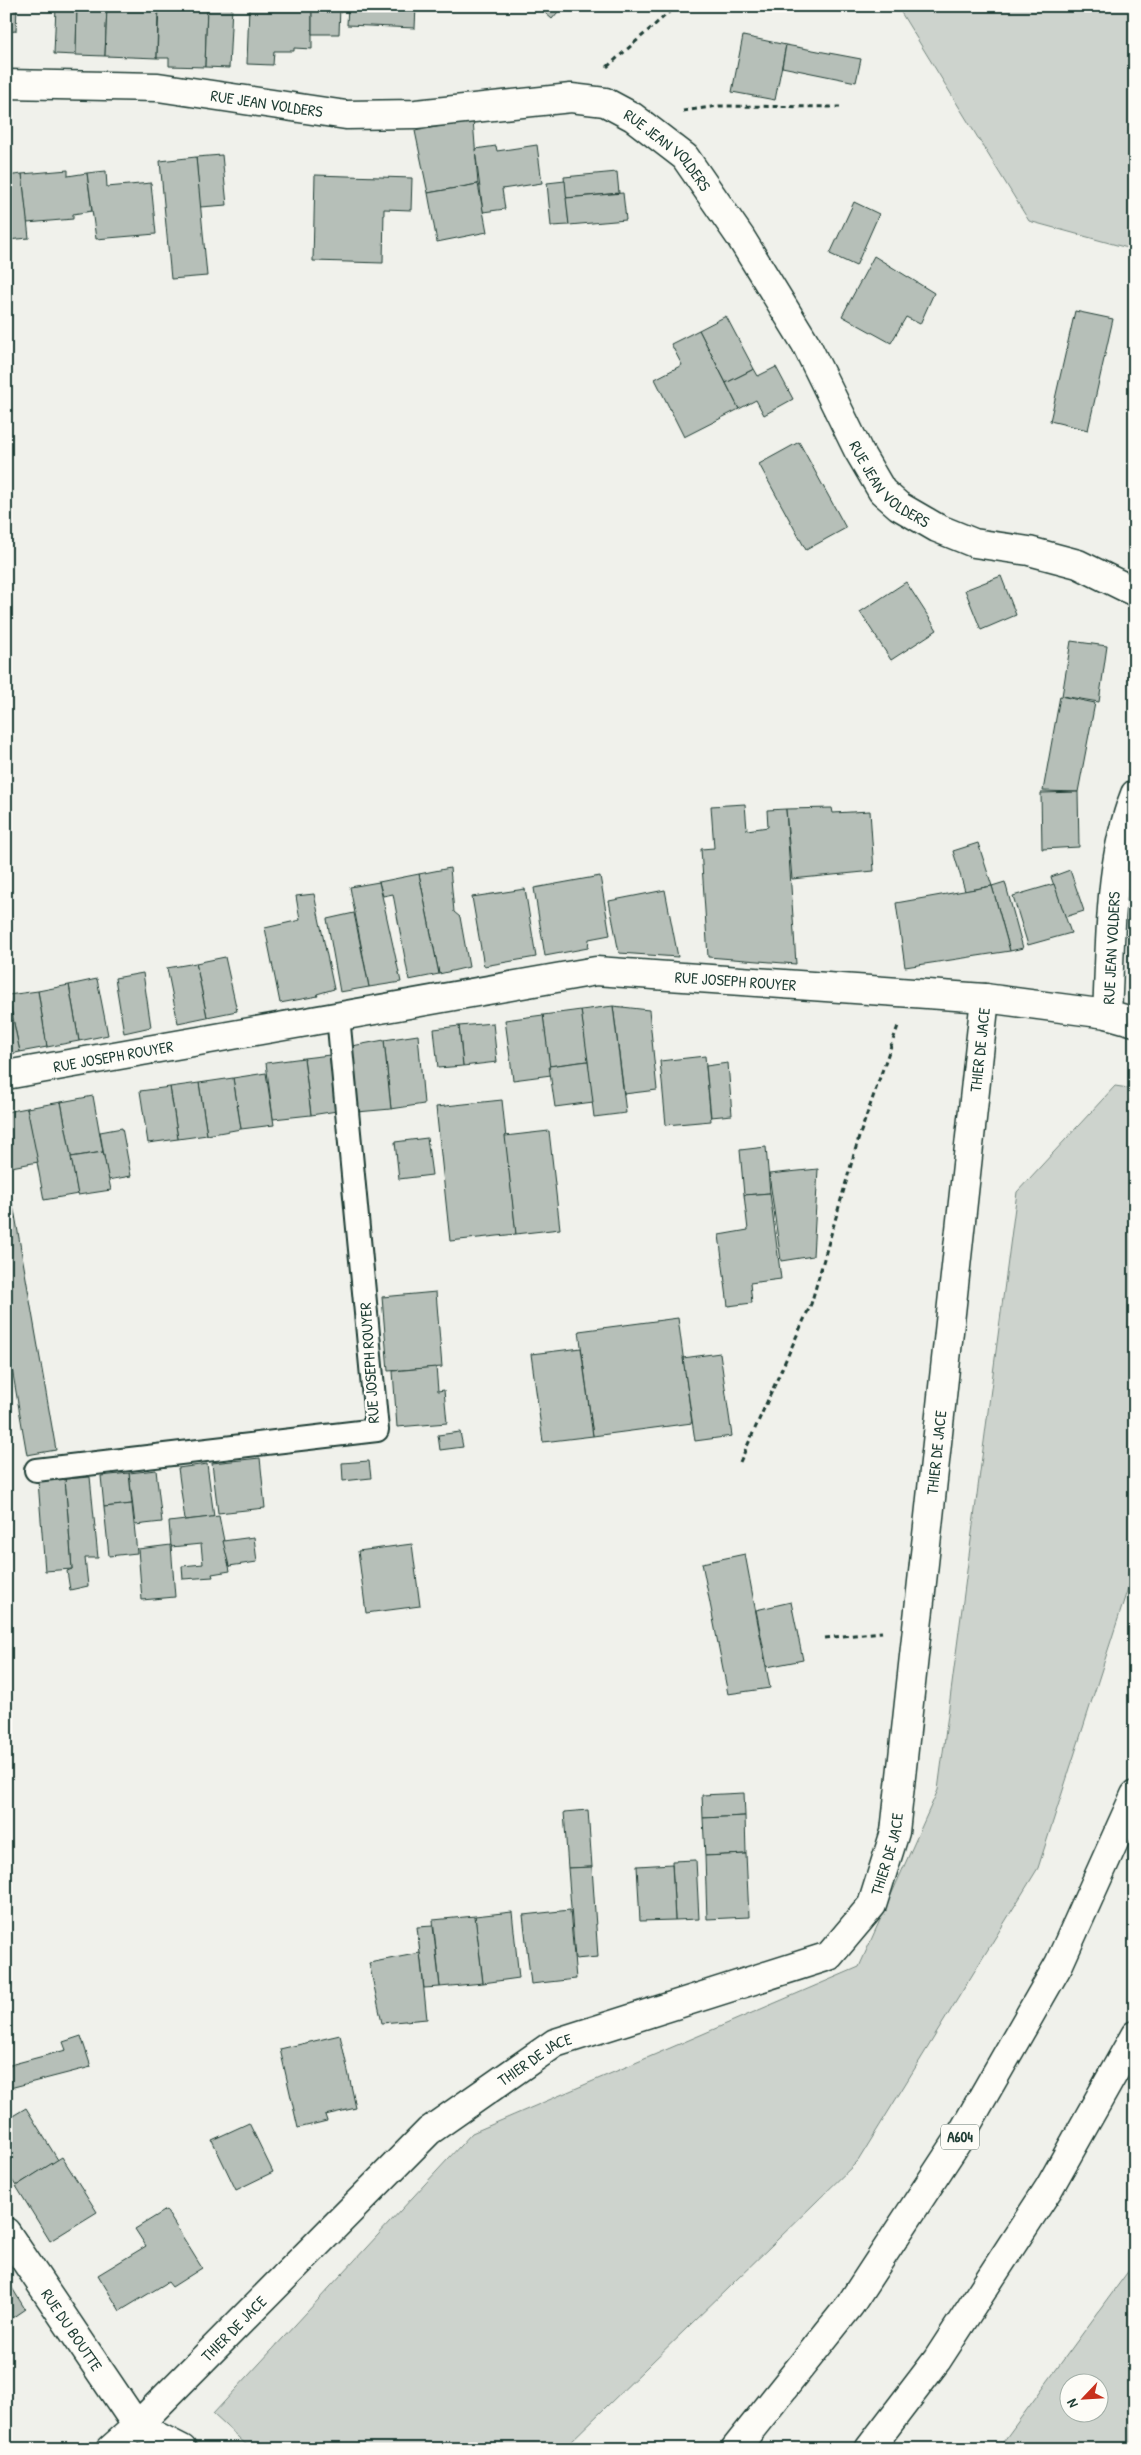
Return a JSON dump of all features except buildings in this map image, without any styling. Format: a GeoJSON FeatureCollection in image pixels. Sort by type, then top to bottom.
{"type":"FeatureCollection","features":[{"type":"Feature","properties":{"kind":"main road","name":"RUE JEAN VOLDERS"},"geometry":{"type":"LineString","coordinates":[[6,84],[158,87],[346,115],[416,114],[570,98],[605,102],[633,117],[684,157],[741,238],[806,344],[863,458],[882,491],[898,506],[937,528],[974,543],[1029,551],[1078,564],[1135,592]]}},
{"type":"Feature","properties":{"kind":"main road","name":"RUE JEAN VOLDERS"},"geometry":{"type":"LineString","coordinates":[[1107,1014],[1115,874],[1135,794]]}},
{"type":"Feature","properties":{"kind":"main road","name":"RUE JOSEPH ROUYER"},"geometry":{"type":"LineString","coordinates":[[6,1075],[596,971],[985,998],[1107,1014],[1135,1022]]}},
{"type":"Feature","properties":{"kind":"main road","name":"THIER DE JACE"},"geometry":{"type":"LineString","coordinates":[[111,2449],[429,2131],[555,2042],[829,1956],[872,1905],[895,1832],[985,998]]}},
{"type":"Feature","properties":{"kind":"main road","name":"A604"},"geometry":{"type":"LineString","coordinates":[[735,2449],[850,2305],[957,2142],[1059,1964],[1135,1795]]}},
{"type":"Feature","properties":{"kind":"main road"},"geometry":{"type":"LineString","coordinates":[[869,2449],[936,2360],[1049,2188],[1135,2035]]}},
{"type":"Feature","properties":{"kind":"main road","name":"RUE DU BOUTTE"},"geometry":{"type":"LineString","coordinates":[[6,2232],[136,2426]]}},
{"type":"Feature","properties":{"kind":"main road"},"geometry":{"type":"LineString","coordinates":[[136,2426],[182,2449]]}},
{"type":"Feature","properties":{"kind":"lane","name":"RUE JOSEPH ROUYER"},"geometry":{"type":"LineString","coordinates":[[36,1470],[377,1430],[338,1016]]}},
{"type":"Feature","properties":{"kind":"path"},"geometry":{"type":"LineString","coordinates":[[570,98],[676,6]]}},
{"type":"Feature","properties":{"kind":"path"},"geometry":{"type":"LineString","coordinates":[[633,117],[720,106],[840,107]]}},
{"type":"Feature","properties":{"kind":"path"},"geometry":{"type":"LineString","coordinates":[[740,1462],[811,1304],[859,1137],[910,993]]}},
{"type":"Feature","properties":{"kind":"path"},"geometry":{"type":"LineString","coordinates":[[825,1638],[917,1628]]}},
{"type":"Feature","properties":{"kind":"shaded area"},"geometry":{"type":"Polygon","coordinates":[[[897,6],[1135,6],[1135,250],[1029,221],[897,6]]]}},
{"type":"Feature","properties":{"kind":"shaded area"},"geometry":{"type":"Polygon","coordinates":[[[1115,1086],[1135,1089],[1135,1566],[1038,1868],[858,2161],[563,2449],[251,2449],[213,2414],[472,2133],[859,1967],[938,1790],[1017,1192],[1115,1086]]]}},
{"type":"Feature","properties":{"kind":"shaded area"},"geometry":{"type":"Polygon","coordinates":[[[1135,2262],[1135,2449],[998,2449],[1135,2262]]]}}]}
